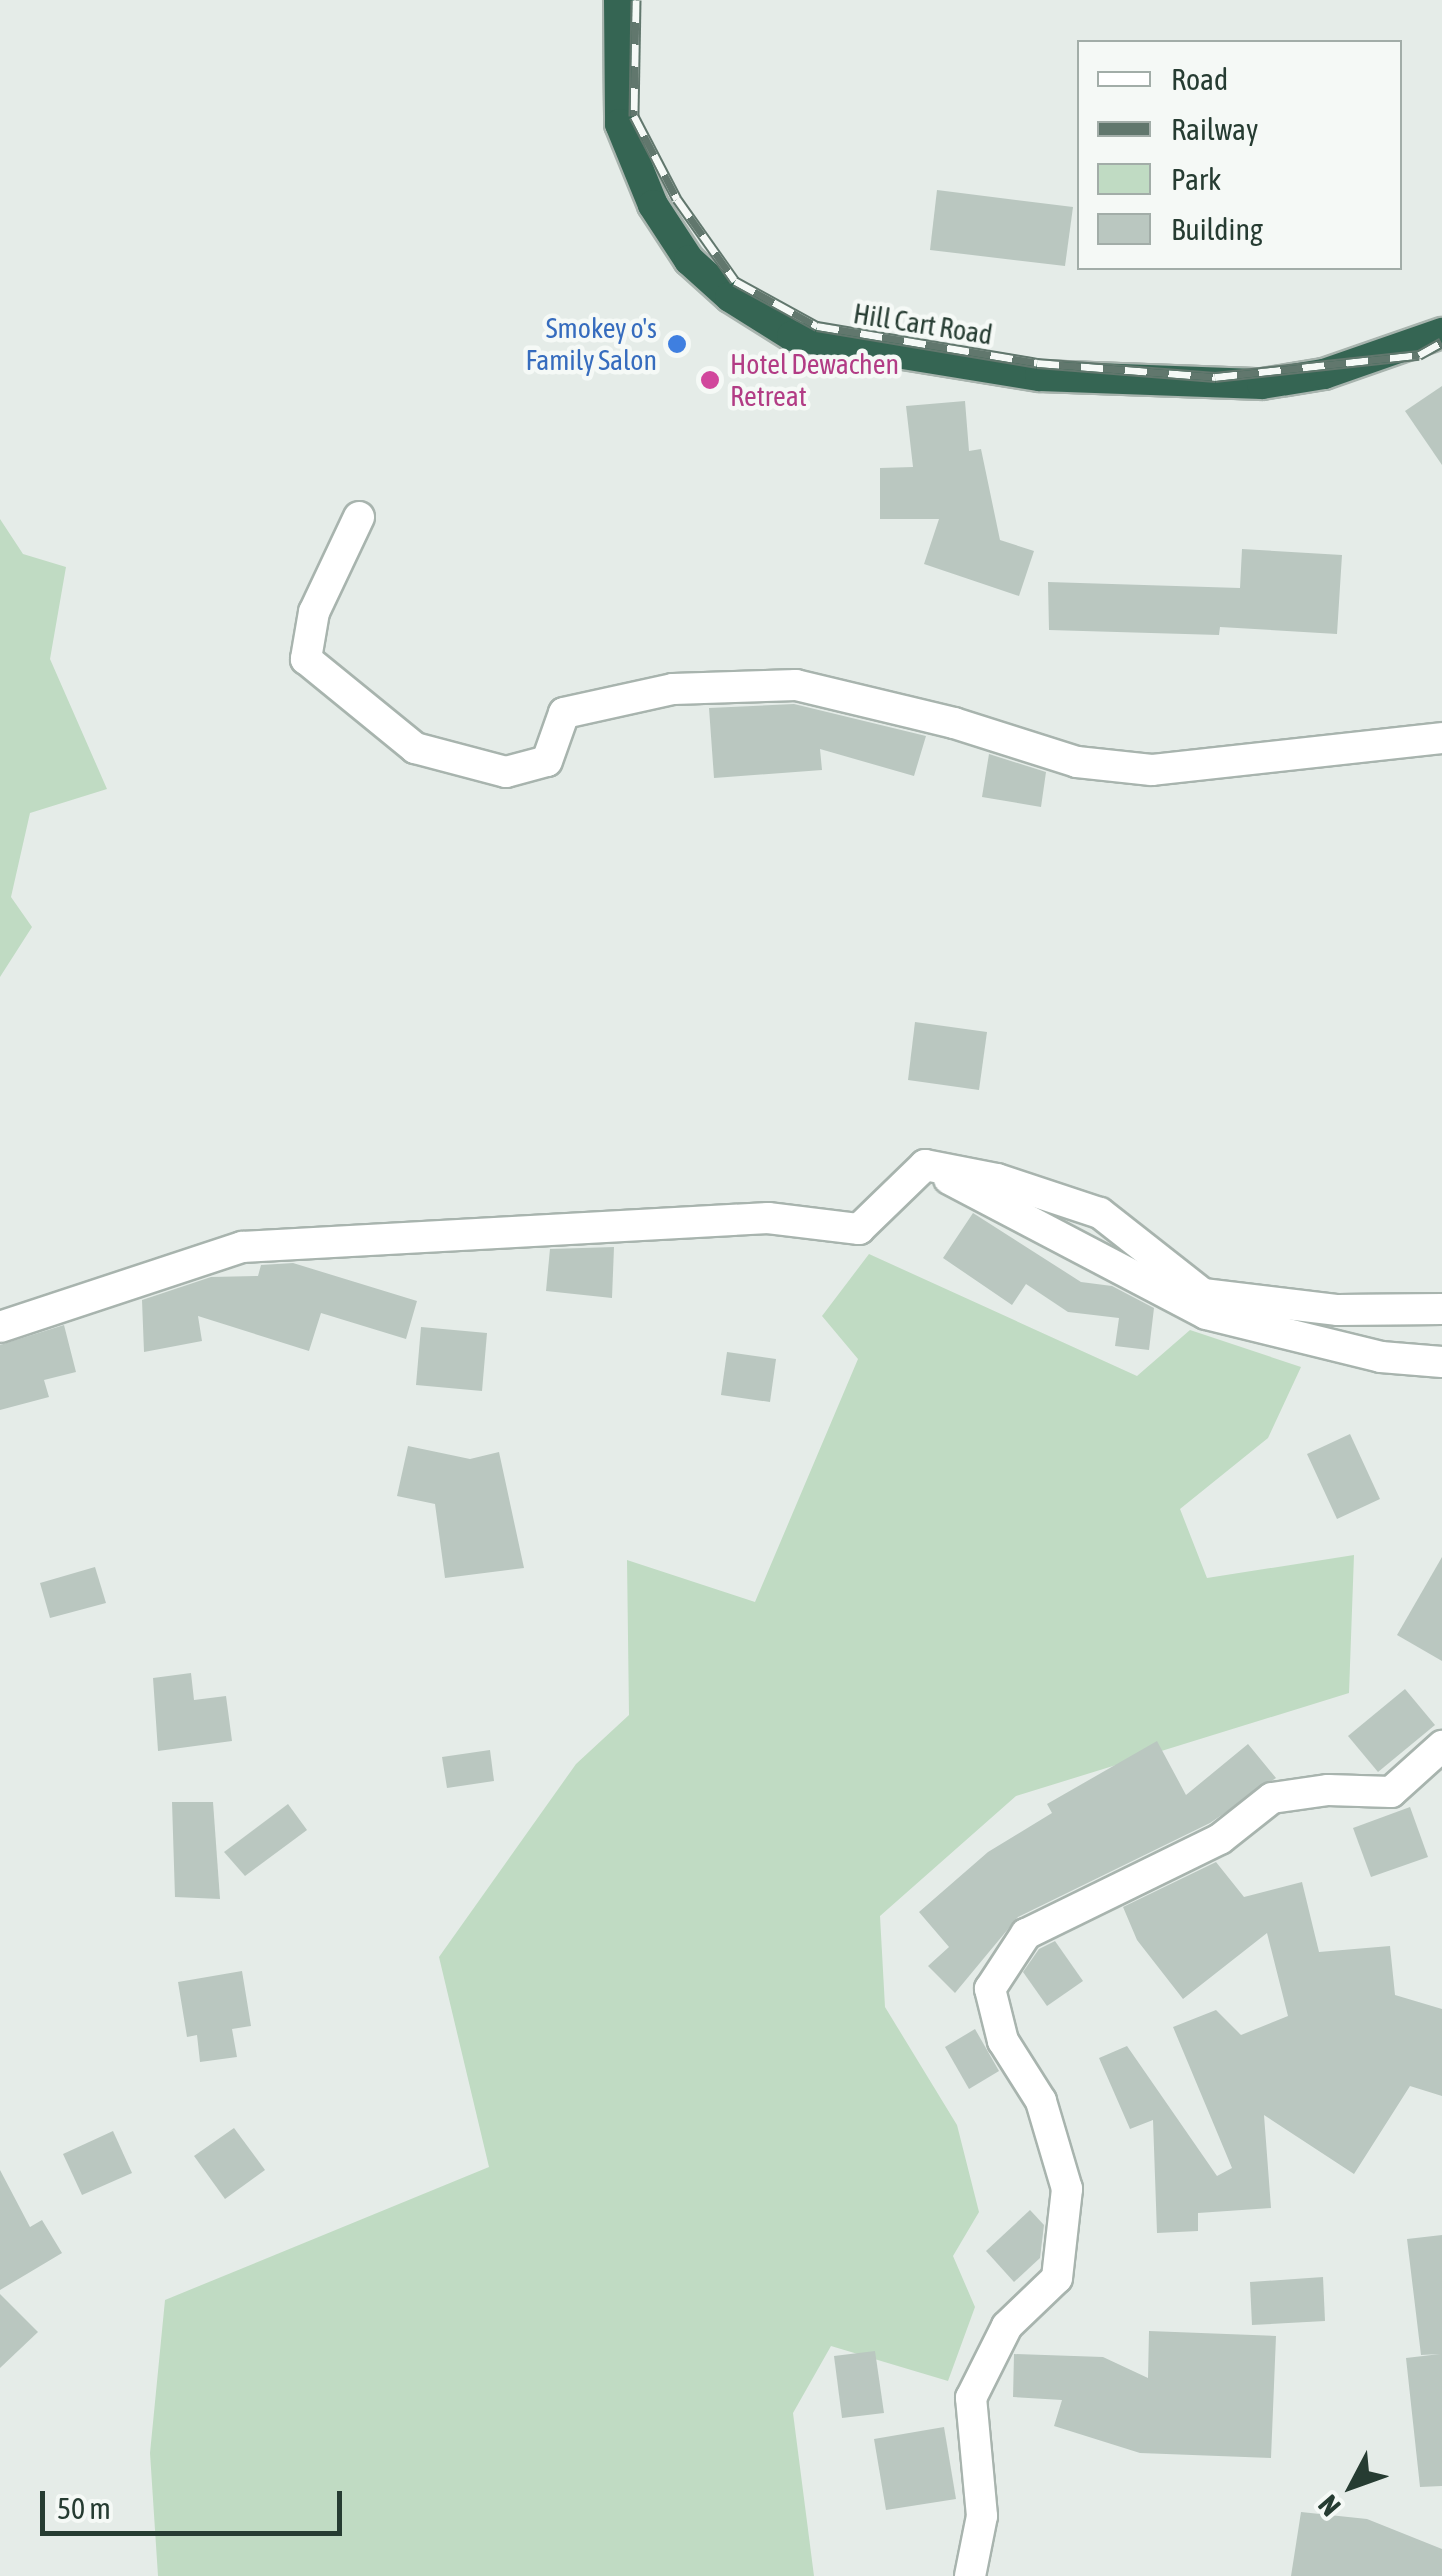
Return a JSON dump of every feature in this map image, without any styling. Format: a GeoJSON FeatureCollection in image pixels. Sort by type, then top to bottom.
{"type":"FeatureCollection","features":[{"type":"Feature","properties":{"kind":"highway","name":"Hill Cart Road"},"geometry":{"type":"LineString","coordinates":[[620,0],[620,124],[653,206],[689,260],[730,298],[792,336],[1040,376],[1262,384],[1324,374],[1442,333]]}},
{"type":"Feature","properties":{"kind":"street"},"geometry":{"type":"LineString","coordinates":[[359,517],[314,612],[306,659],[415,748],[506,772],[547,761],[564,713],[673,689],[796,684],[1077,762],[1152,770],[1378,740],[1442,738]]}},
{"type":"Feature","properties":{"kind":"street"},"geometry":{"type":"LineString","coordinates":[[925,1165],[998,1180],[1100,1213],[1204,1294],[1338,1310],[1442,1310]]}},
{"type":"Feature","properties":{"kind":"street"},"geometry":{"type":"LineString","coordinates":[[0,1327],[242,1247],[768,1218],[859,1230],[925,1165]]}},
{"type":"Feature","properties":{"kind":"street"},"geometry":{"type":"LineString","coordinates":[[925,1165],[1206,1314],[1381,1357],[1442,1362]]}},
{"type":"Feature","properties":{"kind":"street"},"geometry":{"type":"LineString","coordinates":[[970,2576],[982,2516],[971,2398],[1008,2326],[1058,2278],[1067,2190],[1040,2101],[1003,2040],[990,1989],[1026,1934],[1220,1839],[1272,1798],[1328,1790],[1392,1792],[1442,1746]]}},
{"type":"Feature","properties":{"kind":"green space"},"geometry":{"type":"Polygon","coordinates":[[[0,519],[23,554],[66,567],[50,659],[107,789],[30,813],[11,897],[32,927],[0,977],[0,519]]]}},
{"type":"Feature","properties":{"kind":"green space"},"geometry":{"type":"Polygon","coordinates":[[[869,1254],[1137,1376],[1190,1330],[1301,1367],[1268,1438],[1180,1509],[1207,1578],[1354,1555],[1349,1693],[1016,1796],[880,1916],[885,2007],[957,2125],[979,2212],[953,2256],[975,2307],[948,2381],[831,2346],[793,2413],[814,2576],[158,2576],[150,2453],[165,2300],[489,2167],[439,1957],[576,1764],[629,1715],[627,1560],[755,1602],[858,1359],[822,1316],[869,1254]]]}},
{"type":"Feature","properties":{"kind":"building"},"geometry":{"type":"Polygon","coordinates":[[[937,190],[1073,207],[1065,266],[930,250],[937,190]]]}},
{"type":"Feature","properties":{"kind":"building"},"geometry":{"type":"Polygon","coordinates":[[[1442,386],[1442,465],[1405,411],[1442,386]]]}},
{"type":"Feature","properties":{"kind":"building"},"geometry":{"type":"Polygon","coordinates":[[[965,401],[969,451],[981,449],[1000,540],[1034,551],[1019,596],[924,564],[939,519],[880,519],[880,468],[913,467],[906,406],[965,401]]]}},
{"type":"Feature","properties":{"kind":"building"},"geometry":{"type":"Polygon","coordinates":[[[1242,549],[1342,555],[1337,634],[1220,627],[1219,635],[1049,630],[1048,582],[1240,588],[1242,549]]]}},
{"type":"Feature","properties":{"kind":"building"},"geometry":{"type":"Polygon","coordinates":[[[794,704],[926,736],[914,776],[820,749],[822,770],[714,778],[709,708],[794,704]]]}},
{"type":"Feature","properties":{"kind":"building"},"geometry":{"type":"Polygon","coordinates":[[[989,754],[1046,772],[1041,807],[982,797],[989,754]]]}},
{"type":"Feature","properties":{"kind":"building"},"geometry":{"type":"Polygon","coordinates":[[[915,1022],[987,1032],[979,1090],[908,1080],[915,1022]]]}},
{"type":"Feature","properties":{"kind":"building"},"geometry":{"type":"Polygon","coordinates":[[[973,1213],[1081,1282],[1112,1286],[1154,1308],[1149,1350],[1115,1346],[1119,1318],[1068,1312],[1026,1284],[1012,1305],[943,1258],[973,1213]]]}},
{"type":"Feature","properties":{"kind":"building"},"geometry":{"type":"Polygon","coordinates":[[[614,1247],[612,1298],[546,1291],[550,1249],[614,1247]]]}},
{"type":"Feature","properties":{"kind":"building"},"geometry":{"type":"Polygon","coordinates":[[[293,1263],[417,1301],[406,1339],[321,1313],[309,1351],[198,1316],[202,1341],[144,1352],[142,1300],[211,1277],[258,1276],[261,1265],[293,1263]]]}},
{"type":"Feature","properties":{"kind":"building"},"geometry":{"type":"Polygon","coordinates":[[[64,1325],[76,1372],[44,1380],[49,1397],[0,1410],[0,1345],[64,1325]]]}},
{"type":"Feature","properties":{"kind":"building"},"geometry":{"type":"Polygon","coordinates":[[[421,1327],[487,1333],[482,1391],[416,1385],[421,1327]]]}},
{"type":"Feature","properties":{"kind":"building"},"geometry":{"type":"Polygon","coordinates":[[[727,1352],[776,1359],[770,1402],[721,1395],[727,1352]]]}},
{"type":"Feature","properties":{"kind":"building"},"geometry":{"type":"Polygon","coordinates":[[[1350,1434],[1380,1499],[1337,1519],[1307,1454],[1350,1434]]]}},
{"type":"Feature","properties":{"kind":"building"},"geometry":{"type":"Polygon","coordinates":[[[408,1446],[470,1459],[499,1452],[524,1568],[445,1578],[435,1504],[397,1496],[408,1446]]]}},
{"type":"Feature","properties":{"kind":"building"},"geometry":{"type":"Polygon","coordinates":[[[1442,1557],[1442,1661],[1397,1635],[1442,1557]]]}},
{"type":"Feature","properties":{"kind":"building"},"geometry":{"type":"Polygon","coordinates":[[[95,1567],[106,1603],[50,1618],[40,1583],[95,1567]]]}},
{"type":"Feature","properties":{"kind":"building"},"geometry":{"type":"Polygon","coordinates":[[[191,1673],[194,1700],[226,1696],[232,1741],[158,1751],[153,1678],[191,1673]]]}},
{"type":"Feature","properties":{"kind":"building"},"geometry":{"type":"Polygon","coordinates":[[[1405,1689],[1435,1725],[1378,1772],[1348,1736],[1405,1689]]]}},
{"type":"Feature","properties":{"kind":"building"},"geometry":{"type":"Polygon","coordinates":[[[1157,1741],[1186,1795],[1248,1744],[1276,1778],[1210,1823],[1018,1917],[955,1993],[928,1966],[949,1947],[919,1912],[988,1852],[1052,1813],[1047,1804],[1157,1741]]]}},
{"type":"Feature","properties":{"kind":"building"},"geometry":{"type":"Polygon","coordinates":[[[490,1750],[494,1781],[447,1788],[442,1757],[490,1750]]]}},
{"type":"Feature","properties":{"kind":"building"},"geometry":{"type":"Polygon","coordinates":[[[172,1802],[213,1802],[220,1899],[175,1897],[172,1802]]]}},
{"type":"Feature","properties":{"kind":"building"},"geometry":{"type":"Polygon","coordinates":[[[288,1804],[307,1830],[245,1876],[224,1852],[288,1804]]]}},
{"type":"Feature","properties":{"kind":"building"},"geometry":{"type":"Polygon","coordinates":[[[1410,1807],[1428,1857],[1371,1877],[1353,1828],[1410,1807]]]}},
{"type":"Feature","properties":{"kind":"building"},"geometry":{"type":"Polygon","coordinates":[[[1216,1862],[1244,1897],[1302,1882],[1319,1952],[1390,1946],[1395,1995],[1442,2009],[1442,2096],[1410,2086],[1354,2174],[1264,2115],[1271,2208],[1198,2213],[1198,2231],[1157,2233],[1153,2120],[1130,2129],[1099,2058],[1127,2046],[1217,2176],[1232,2168],[1173,2027],[1216,2010],[1241,2035],[1288,2016],[1267,1933],[1183,1999],[1137,1940],[1123,1907],[1216,1862]]]}},
{"type":"Feature","properties":{"kind":"building"},"geometry":{"type":"Polygon","coordinates":[[[1055,1941],[1083,1981],[1047,2006],[1023,1972],[1039,1949],[1055,1941]]]}},
{"type":"Feature","properties":{"kind":"building"},"geometry":{"type":"Polygon","coordinates":[[[242,1971],[251,2026],[232,2029],[237,2057],[200,2062],[197,2035],[187,2037],[178,1982],[242,1971]]]}},
{"type":"Feature","properties":{"kind":"building"},"geometry":{"type":"Polygon","coordinates":[[[975,2029],[999,2071],[969,2089],[945,2047],[975,2029]]]}},
{"type":"Feature","properties":{"kind":"building"},"geometry":{"type":"Polygon","coordinates":[[[234,2128],[265,2170],[225,2199],[194,2156],[234,2128]]]}},
{"type":"Feature","properties":{"kind":"building"},"geometry":{"type":"Polygon","coordinates":[[[113,2131],[132,2173],[82,2195],[63,2154],[113,2131]]]}},
{"type":"Feature","properties":{"kind":"building"},"geometry":{"type":"Polygon","coordinates":[[[0,2170],[30,2227],[42,2220],[62,2253],[0,2290],[0,2170]]]}},
{"type":"Feature","properties":{"kind":"building"},"geometry":{"type":"Polygon","coordinates":[[[1030,2210],[1044,2225],[1040,2258],[1014,2282],[986,2251],[1030,2210]]]}},
{"type":"Feature","properties":{"kind":"building"},"geometry":{"type":"Polygon","coordinates":[[[1442,2235],[1442,2486],[1420,2487],[1406,2358],[1440,2354],[1421,2355],[1407,2239],[1442,2235]]]}},
{"type":"Feature","properties":{"kind":"building"},"geometry":{"type":"Polygon","coordinates":[[[1323,2277],[1325,2321],[1252,2325],[1250,2282],[1323,2277]]]}},
{"type":"Feature","properties":{"kind":"building"},"geometry":{"type":"Polygon","coordinates":[[[0,2294],[38,2332],[0,2368],[0,2294]]]}},
{"type":"Feature","properties":{"kind":"building"},"geometry":{"type":"Polygon","coordinates":[[[1149,2331],[1276,2336],[1271,2458],[1140,2453],[1054,2426],[1062,2400],[1013,2397],[1014,2354],[1103,2357],[1148,2378],[1149,2331]]]}},
{"type":"Feature","properties":{"kind":"building"},"geometry":{"type":"Polygon","coordinates":[[[875,2351],[884,2413],[842,2418],[834,2356],[875,2351]]]}},
{"type":"Feature","properties":{"kind":"building"},"geometry":{"type":"Polygon","coordinates":[[[944,2427],[956,2499],[886,2510],[874,2439],[944,2427]]]}},
{"type":"Feature","properties":{"kind":"building"},"geometry":{"type":"Polygon","coordinates":[[[1301,2512],[1367,2519],[1442,2549],[1442,2576],[1291,2576],[1301,2512]]]}},
{"type":"Feature","properties":{"kind":"railway"},"geometry":{"type":"LineString","coordinates":[[636,0],[634,116],[677,199],[735,281],[817,326],[1037,363],[1215,377],[1419,355],[1442,342]]}},
{"type":"Feature","properties":{"kind":"place","name":"Smokey o's Family Salon"},"geometry":{"type":"Point","coordinates":[677,344]}},
{"type":"Feature","properties":{"kind":"place","name":"Hotel Dewachen Retreat"},"geometry":{"type":"Point","coordinates":[710,380]}}]}
